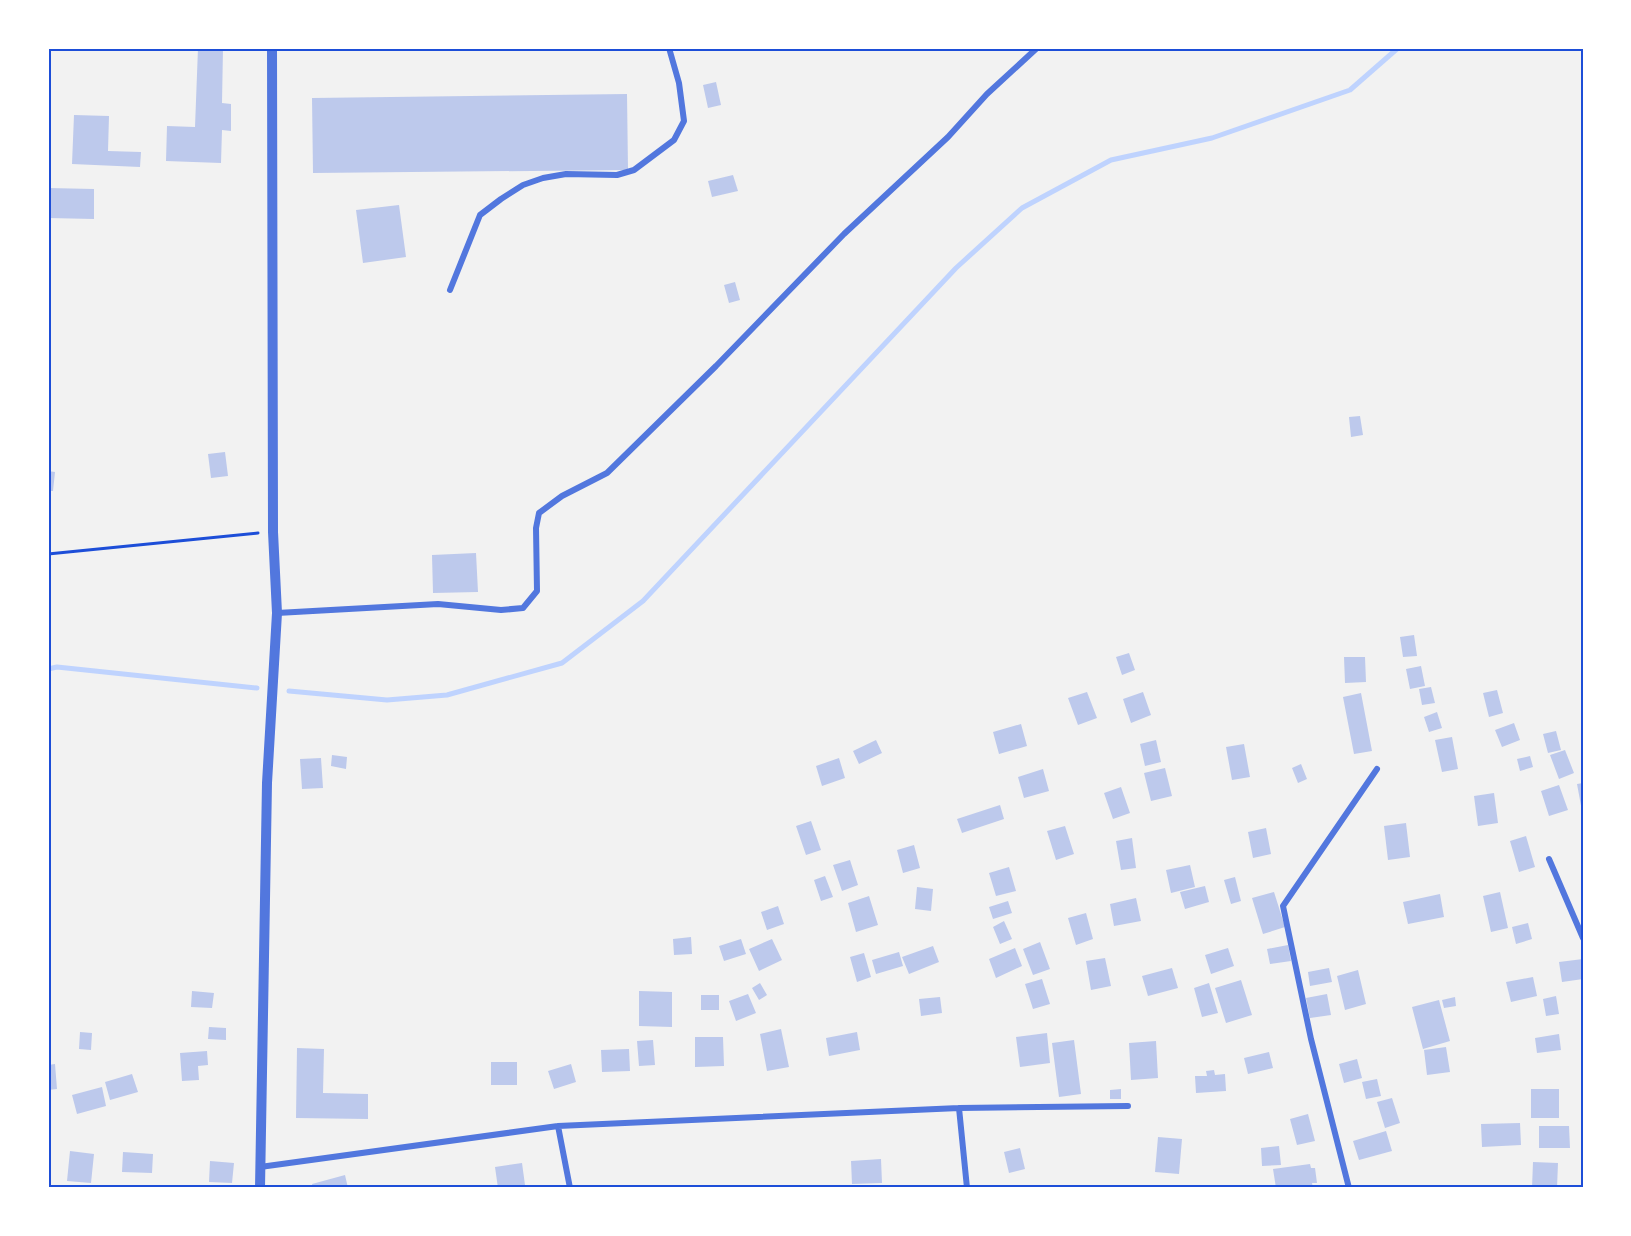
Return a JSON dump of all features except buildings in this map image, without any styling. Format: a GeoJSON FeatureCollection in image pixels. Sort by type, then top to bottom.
{"type":"FeatureCollection","features":[{"type":"Feature","properties":{"kind":"street"},"geometry":{"type":"LineString","coordinates":[[260,1188],[267,783],[277,613],[273,532],[272,48]]}},
{"type":"Feature","properties":{"kind":"street"},"geometry":{"type":"LineString","coordinates":[[450,290],[480,215],[523,185],[543,178],[567,174],[617,175],[634,170],[674,140],[684,122],[679,83],[669,48]]}},
{"type":"Feature","properties":{"kind":"street"},"geometry":{"type":"LineString","coordinates":[[277,613],[438,604],[501,610],[523,608],[537,591],[536,528],[539,513],[562,496],[607,473],[716,366],[844,234],[948,137],[987,94],[1037,48]]}},
{"type":"Feature","properties":{"kind":"street"},"geometry":{"type":"LineString","coordinates":[[1349,1188],[1311,1039],[1283,906],[1377,769]]}},
{"type":"Feature","properties":{"kind":"street"},"geometry":{"type":"LineString","coordinates":[[1549,859],[1583,938]]}},
{"type":"Feature","properties":{"kind":"street"},"geometry":{"type":"LineString","coordinates":[[260,1167],[558,1126],[959,1108],[1128,1106]]}},
{"type":"Feature","properties":{"kind":"street"},"geometry":{"type":"LineString","coordinates":[[959,1108],[967,1188]]}},
{"type":"Feature","properties":{"kind":"street"},"geometry":{"type":"LineString","coordinates":[[558,1126],[570,1188]]}},
{"type":"Feature","properties":{"kind":"path"},"geometry":{"type":"LineString","coordinates":[[48,554],[273,532]]}},
{"type":"Feature","properties":{"kind":"waterway"},"geometry":{"type":"LineString","coordinates":[[289,691],[387,700],[447,695],[562,663],[643,601],[956,268],[1022,208],[1111,160],[1212,138],[1350,90],[1398,48]]}},
{"type":"Feature","properties":{"kind":"waterway"},"geometry":{"type":"LineString","coordinates":[[48,669],[57,667],[257,688]]}}]}
